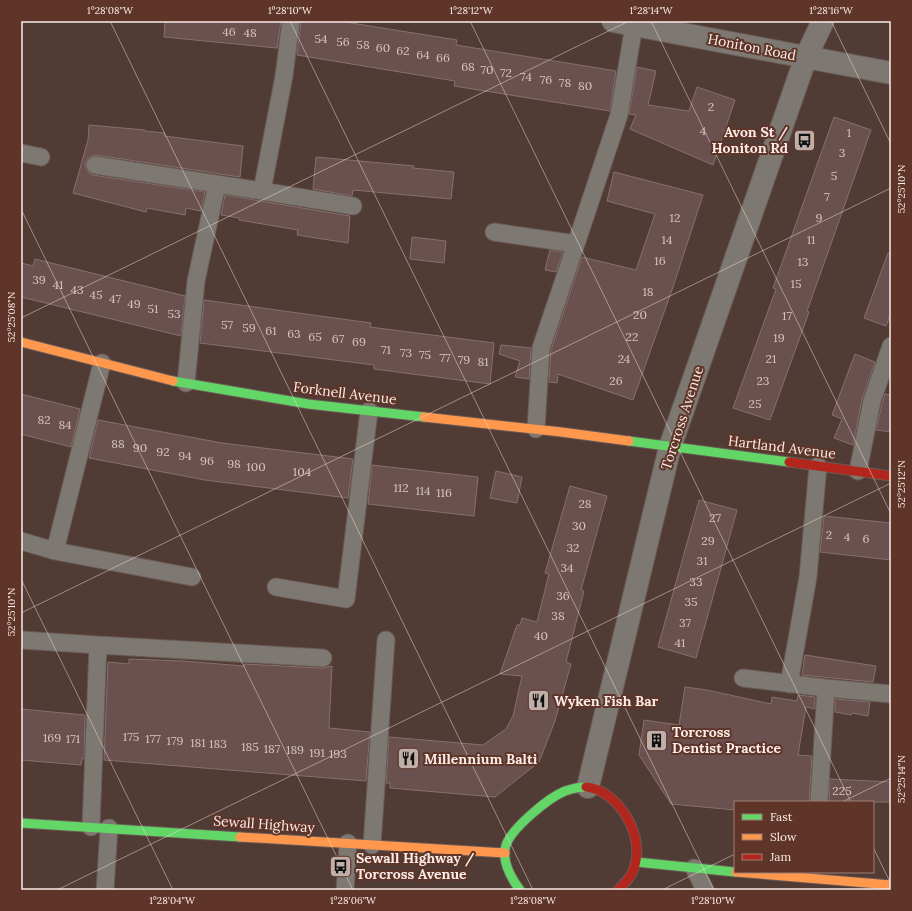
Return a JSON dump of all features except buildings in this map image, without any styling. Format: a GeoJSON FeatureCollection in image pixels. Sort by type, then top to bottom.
{"type":"FeatureCollection","features":[{"type":"Feature","properties":{"kind":"street","name":"Torcross Avenue"},"geometry":{"type":"LineString","coordinates":[[588,787],[670,447],[806,57],[824,21]]}},
{"type":"Feature","properties":{"kind":"street","name":"Honiton Road"},"geometry":{"type":"LineString","coordinates":[[624,23],[665,26],[806,57],[891,73]]}},
{"type":"Feature","properties":{"kind":"street","name":"Forknell Avenue"},"geometry":{"type":"LineString","coordinates":[[21,342],[173,381],[308,404],[536,429],[670,447]]}},
{"type":"Feature","properties":{"kind":"street","name":"Hartland Avenue"},"geometry":{"type":"LineString","coordinates":[[670,447],[891,476]]}},
{"type":"Feature","properties":{"kind":"street"},"geometry":{"type":"LineString","coordinates":[[520,890],[509,873],[506,863],[505,853],[511,835],[519,826],[553,797],[575,788],[588,787],[600,790],[610,796],[618,805],[635,833],[637,844],[636,862],[626,882],[618,890]]}},
{"type":"Feature","properties":{"kind":"street","name":"Sewall Highway"},"geometry":{"type":"LineString","coordinates":[[21,822],[505,853]]}},
{"type":"Feature","properties":{"kind":"street"},"geometry":{"type":"LineString","coordinates":[[636,862],[734,872]]}},
{"type":"Feature","properties":{"kind":"street"},"geometry":{"type":"LineString","coordinates":[[762,873],[814,875],[887,886]]}},
{"type":"Feature","properties":{"kind":"lane"},"geometry":{"type":"LineString","coordinates":[[262,191],[284,76],[292,21]]}},
{"type":"Feature","properties":{"kind":"lane"},"geometry":{"type":"LineString","coordinates":[[536,429],[541,348],[619,115],[624,23]]}},
{"type":"Feature","properties":{"kind":"lane"},"geometry":{"type":"LineString","coordinates":[[21,153],[41,157]]}},
{"type":"Feature","properties":{"kind":"lane"},"geometry":{"type":"LineString","coordinates":[[95,165],[353,206]]}},
{"type":"Feature","properties":{"kind":"lane"},"geometry":{"type":"LineString","coordinates":[[186,383],[196,281],[217,184]]}},
{"type":"Feature","properties":{"kind":"lane"},"geometry":{"type":"LineString","coordinates":[[494,232],[576,244]]}},
{"type":"Feature","properties":{"kind":"lane"},"geometry":{"type":"LineString","coordinates":[[858,471],[872,401],[891,346]]}},
{"type":"Feature","properties":{"kind":"lane"},"geometry":{"type":"LineString","coordinates":[[55,551],[102,363]]}},
{"type":"Feature","properties":{"kind":"lane"},"geometry":{"type":"LineString","coordinates":[[276,588],[346,599],[369,411]]}},
{"type":"Feature","properties":{"kind":"lane"},"geometry":{"type":"LineString","coordinates":[[789,684],[808,577],[818,466]]}},
{"type":"Feature","properties":{"kind":"lane"},"geometry":{"type":"LineString","coordinates":[[21,540],[55,551],[192,577]]}},
{"type":"Feature","properties":{"kind":"lane"},"geometry":{"type":"LineString","coordinates":[[21,640],[323,658]]}},
{"type":"Feature","properties":{"kind":"lane"},"geometry":{"type":"LineString","coordinates":[[372,845],[386,640]]}},
{"type":"Feature","properties":{"kind":"lane"},"geometry":{"type":"LineString","coordinates":[[92,827],[98,645]]}},
{"type":"Feature","properties":{"kind":"lane"},"geometry":{"type":"LineString","coordinates":[[744,678],[891,694]]}},
{"type":"Feature","properties":{"kind":"lane"},"geometry":{"type":"LineString","coordinates":[[818,801],[826,688]]}},
{"type":"Feature","properties":{"kind":"lane"},"geometry":{"type":"LineString","coordinates":[[105,890],[109,828]]}},
{"type":"Feature","properties":{"kind":"lane"},"geometry":{"type":"LineString","coordinates":[[345,890],[348,843]]}},
{"type":"Feature","properties":{"kind":"lane"},"geometry":{"type":"LineString","coordinates":[[694,868],[705,890]]}},
{"type":"Feature","properties":{"kind":"traffic: fast"},"geometry":{"type":"LineString","coordinates":[[173,381],[308,404],[424,417]]}},
{"type":"Feature","properties":{"kind":"traffic: fast"},"geometry":{"type":"LineString","coordinates":[[629,441],[789,462]]}},
{"type":"Feature","properties":{"kind":"traffic: fast"},"geometry":{"type":"LineString","coordinates":[[520,890],[510,875],[505,857],[506,845],[515,830],[531,814],[549,800],[565,791],[586,787]]}},
{"type":"Feature","properties":{"kind":"traffic: fast"},"geometry":{"type":"LineString","coordinates":[[21,823],[240,837]]}},
{"type":"Feature","properties":{"kind":"traffic: fast"},"geometry":{"type":"LineString","coordinates":[[636,862],[734,872]]}},
{"type":"Feature","properties":{"kind":"traffic: slow"},"geometry":{"type":"LineString","coordinates":[[21,342],[173,381]]}},
{"type":"Feature","properties":{"kind":"traffic: slow"},"geometry":{"type":"LineString","coordinates":[[424,417],[629,441]]}},
{"type":"Feature","properties":{"kind":"traffic: slow"},"geometry":{"type":"LineString","coordinates":[[240,837],[505,853]]}},
{"type":"Feature","properties":{"kind":"traffic: slow"},"geometry":{"type":"LineString","coordinates":[[748,873],[891,885]]}},
{"type":"Feature","properties":{"kind":"traffic: jam"},"geometry":{"type":"LineString","coordinates":[[789,462],[891,476]]}},
{"type":"Feature","properties":{"kind":"traffic: jam"},"geometry":{"type":"LineString","coordinates":[[586,787],[598,790],[608,796],[618,805],[632,827],[636,840],[637,853],[635,865],[631,875],[618,890]]}},
{"type":"Feature","properties":{"kind":"place","name":"Avon St / Honiton Rd"},"geometry":{"type":"Point","coordinates":[804,140]}},
{"type":"Feature","properties":{"kind":"place","name":"Wyken Fish Bar"},"geometry":{"type":"Point","coordinates":[538,701]}},
{"type":"Feature","properties":{"kind":"place","name":"Torcross Dentist Practice"},"geometry":{"type":"Point","coordinates":[656,740]}},
{"type":"Feature","properties":{"kind":"place","name":"Millennium Balti"},"geometry":{"type":"Point","coordinates":[408,759]}},
{"type":"Feature","properties":{"kind":"place","name":"Sewall Highway / Torcross Avenue"},"geometry":{"type":"Point","coordinates":[340,866]}}]}
